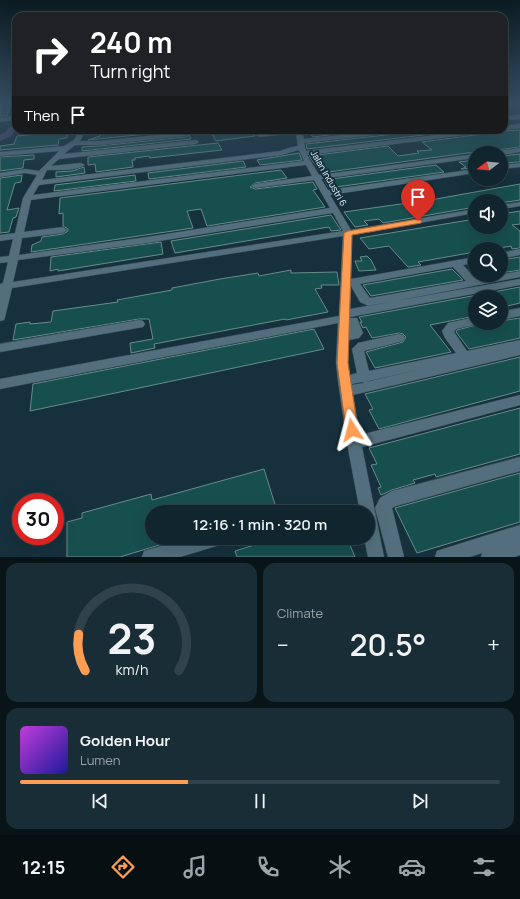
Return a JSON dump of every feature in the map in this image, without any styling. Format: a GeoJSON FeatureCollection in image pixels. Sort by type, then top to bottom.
{"type":"FeatureCollection","features":[{"type":"Feature","properties":{"kind":"street"},"geometry":{"type":"LineString","coordinates":[[0,317],[5,284],[14,258],[28,198],[43,171],[56,157],[80,137],[81,134]]}},
{"type":"Feature","properties":{"kind":"street"},"geometry":{"type":"LineString","coordinates":[[0,154],[185,134]]}},
{"type":"Feature","properties":{"kind":"street"},"geometry":{"type":"LineString","coordinates":[[259,135],[267,134]]}},
{"type":"Feature","properties":{"kind":"street","name":"Jalan Industri 6"},"geometry":{"type":"LineString","coordinates":[[300,134],[302,147],[309,163],[336,210],[348,235]]}},
{"type":"Feature","properties":{"kind":"street"},"geometry":{"type":"LineString","coordinates":[[35,183],[282,153],[302,147],[378,134]]}},
{"type":"Feature","properties":{"kind":"street"},"geometry":{"type":"LineString","coordinates":[[302,147],[446,134]]}},
{"type":"Feature","properties":{"kind":"street"},"geometry":{"type":"LineString","coordinates":[[56,157],[196,142]]}},
{"type":"Feature","properties":{"kind":"street"},"geometry":{"type":"LineString","coordinates":[[508,152],[520,150]]}},
{"type":"Feature","properties":{"kind":"street"},"geometry":{"type":"LineString","coordinates":[[255,186],[468,157]]}},
{"type":"Feature","properties":{"kind":"street"},"geometry":{"type":"LineString","coordinates":[[28,198],[309,163]]}},
{"type":"Feature","properties":{"kind":"street"},"geometry":{"type":"LineString","coordinates":[[0,175],[25,171],[43,171],[81,165]]}},
{"type":"Feature","properties":{"kind":"street"},"geometry":{"type":"LineString","coordinates":[[461,165],[465,172]]}},
{"type":"Feature","properties":{"kind":"street"},"geometry":{"type":"LineString","coordinates":[[508,166],[520,165]]}},
{"type":"Feature","properties":{"kind":"street"},"geometry":{"type":"LineString","coordinates":[[326,193],[468,172]]}},
{"type":"Feature","properties":{"kind":"street"},"geometry":{"type":"LineString","coordinates":[[45,196],[48,182]]}},
{"type":"Feature","properties":{"kind":"street"},"geometry":{"type":"LineString","coordinates":[[508,206],[520,204]]}},
{"type":"Feature","properties":{"kind":"street"},"geometry":{"type":"LineString","coordinates":[[508,211],[520,209]]}},
{"type":"Feature","properties":{"kind":"street"},"geometry":{"type":"LineString","coordinates":[[0,260],[147,240],[336,210]]}},
{"type":"Feature","properties":{"kind":"street"},"geometry":{"type":"LineString","coordinates":[[348,235],[468,212]]}},
{"type":"Feature","properties":{"kind":"street"},"geometry":{"type":"LineString","coordinates":[[5,284],[468,217]]}},
{"type":"Feature","properties":{"kind":"street"},"geometry":{"type":"LineString","coordinates":[[0,238],[63,230]]}},
{"type":"Feature","properties":{"kind":"street"},"geometry":{"type":"LineString","coordinates":[[5,284],[66,272],[298,235]]}},
{"type":"Feature","properties":{"kind":"street"},"geometry":{"type":"LineString","coordinates":[[348,235],[349,281],[342,363],[354,443],[366,505]]}},
{"type":"Feature","properties":{"kind":"street"},"geometry":{"type":"LineString","coordinates":[[508,251],[520,248]]}},
{"type":"Feature","properties":{"kind":"street"},"geometry":{"type":"LineString","coordinates":[[508,255],[520,252]]}},
{"type":"Feature","properties":{"kind":"street"},"geometry":{"type":"LineString","coordinates":[[349,281],[468,257]]}},
{"type":"Feature","properties":{"kind":"street"},"geometry":{"type":"LineString","coordinates":[[349,281],[468,261]]}},
{"type":"Feature","properties":{"kind":"street"},"geometry":{"type":"LineString","coordinates":[[456,264],[468,277]]}},
{"type":"Feature","properties":{"kind":"street"},"geometry":{"type":"LineString","coordinates":[[508,276],[520,274]]}},
{"type":"Feature","properties":{"kind":"street"},"geometry":{"type":"LineString","coordinates":[[349,281],[367,302],[473,282]]}},
{"type":"Feature","properties":{"kind":"street"},"geometry":{"type":"LineString","coordinates":[[0,384],[329,320],[347,318],[520,282]]}},
{"type":"Feature","properties":{"kind":"street"},"geometry":{"type":"LineString","coordinates":[[508,315],[520,312]]}},
{"type":"Feature","properties":{"kind":"street"},"geometry":{"type":"LineString","coordinates":[[465,356],[449,335],[448,331],[452,326],[468,323]]}},
{"type":"Feature","properties":{"kind":"street"},"geometry":{"type":"LineString","coordinates":[[0,348],[139,324]]}},
{"type":"Feature","properties":{"kind":"street"},"geometry":{"type":"LineString","coordinates":[[364,378],[358,349],[362,346],[399,338]]}},
{"type":"Feature","properties":{"kind":"street"},"geometry":{"type":"LineString","coordinates":[[345,386],[364,378],[520,344]]}},
{"type":"Feature","properties":{"kind":"street"},"geometry":{"type":"LineString","coordinates":[[345,386],[520,351]]}},
{"type":"Feature","properties":{"kind":"street"},"geometry":{"type":"LineString","coordinates":[[354,443],[520,400]]}},
{"type":"Feature","properties":{"kind":"street"},"geometry":{"type":"LineString","coordinates":[[396,557],[383,508],[386,503],[392,499],[520,464]]}},
{"type":"Feature","properties":{"kind":"street"},"geometry":{"type":"LineString","coordinates":[[443,557],[520,533]]}},
{"type":"Feature","properties":{"kind":"street"},"geometry":{"type":"LineString","coordinates":[[150,557],[192,545]]}},
{"type":"Feature","properties":{"kind":"street"},"geometry":{"type":"LineString","coordinates":[[374,545],[376,557]]}},
{"type":"Feature","properties":{"kind":"street"},"geometry":{"type":"LineString","coordinates":[[489,557],[520,547]]}},
{"type":"Feature","properties":{"kind":"building"},"geometry":{"type":"Polygon","coordinates":[[[520,130],[520,147],[508,149],[508,146],[468,146],[468,153],[321,173],[309,156],[388,146],[398,156],[419,153],[417,151],[432,150],[422,142],[482,134],[508,134],[508,131],[520,130]]]}},
{"type":"Feature","properties":{"kind":"building"},"geometry":{"type":"Polygon","coordinates":[[[68,134],[67,138],[59,139],[58,145],[0,150],[0,146],[14,144],[17,136],[68,134]]]}},
{"type":"Feature","properties":{"kind":"building"},"geometry":{"type":"Polygon","coordinates":[[[100,134],[147,134],[88,140],[100,136],[100,134]]]}},
{"type":"Feature","properties":{"kind":"building"},"geometry":{"type":"Polygon","coordinates":[[[212,134],[254,134],[255,136],[216,141],[212,134]]]}},
{"type":"Feature","properties":{"kind":"building"},"geometry":{"type":"Polygon","coordinates":[[[310,134],[338,134],[313,137],[310,134]]]}},
{"type":"Feature","properties":{"kind":"building"},"geometry":{"type":"Polygon","coordinates":[[[394,134],[432,134],[307,149],[306,144],[394,134]]]}},
{"type":"Feature","properties":{"kind":"building"},"geometry":{"type":"Polygon","coordinates":[[[189,135],[191,139],[82,151],[82,147],[185,137],[189,135]]]}},
{"type":"Feature","properties":{"kind":"building"},"geometry":{"type":"Polygon","coordinates":[[[218,143],[222,150],[150,158],[149,156],[135,158],[135,160],[132,160],[133,167],[96,172],[95,164],[88,165],[88,157],[218,143]]]}},
{"type":"Feature","properties":{"kind":"building"},"geometry":{"type":"Polygon","coordinates":[[[299,153],[302,160],[260,165],[257,160],[299,153]]]}},
{"type":"Feature","properties":{"kind":"building"},"geometry":{"type":"Polygon","coordinates":[[[520,154],[520,162],[508,163],[508,155],[520,154]]]}},
{"type":"Feature","properties":{"kind":"building"},"geometry":{"type":"Polygon","coordinates":[[[34,155],[34,159],[24,160],[23,168],[0,171],[0,157],[34,155]]]}},
{"type":"Feature","properties":{"kind":"building"},"geometry":{"type":"Polygon","coordinates":[[[243,161],[246,167],[149,179],[148,173],[243,161]]]}},
{"type":"Feature","properties":{"kind":"building"},"geometry":{"type":"Polygon","coordinates":[[[468,161],[468,168],[461,169],[466,167],[459,162],[468,161]]]}},
{"type":"Feature","properties":{"kind":"building"},"geometry":{"type":"Polygon","coordinates":[[[436,165],[444,172],[329,188],[324,180],[436,165]]]}},
{"type":"Feature","properties":{"kind":"building"},"geometry":{"type":"Polygon","coordinates":[[[84,167],[85,173],[56,177],[56,172],[72,171],[84,167]]]}},
{"type":"Feature","properties":{"kind":"building"},"geometry":{"type":"Polygon","coordinates":[[[281,170],[287,178],[255,183],[250,187],[255,189],[313,182],[317,189],[313,190],[325,207],[207,226],[201,209],[187,211],[193,228],[31,252],[32,245],[41,241],[42,237],[63,234],[68,231],[68,229],[63,226],[63,213],[59,214],[60,198],[281,170]]]}},
{"type":"Feature","properties":{"kind":"building"},"geometry":{"type":"Polygon","coordinates":[[[22,175],[21,182],[15,183],[7,210],[19,208],[16,217],[13,218],[9,232],[0,233],[0,178],[22,175]]]}},
{"type":"Feature","properties":{"kind":"building"},"geometry":{"type":"Polygon","coordinates":[[[135,175],[136,181],[54,191],[55,185],[135,175]]]}},
{"type":"Feature","properties":{"kind":"building"},"geometry":{"type":"Polygon","coordinates":[[[520,184],[520,200],[508,202],[508,194],[468,194],[468,208],[383,223],[379,219],[364,221],[368,225],[355,227],[344,212],[436,199],[520,184]]]}},
{"type":"Feature","properties":{"kind":"building"},"geometry":{"type":"Polygon","coordinates":[[[520,211],[520,224],[512,225],[520,231],[520,248],[512,249],[511,246],[508,247],[508,242],[468,242],[468,253],[418,262],[421,265],[408,267],[389,246],[369,249],[360,238],[468,220],[468,234],[508,234],[508,213],[520,211]]]}},
{"type":"Feature","properties":{"kind":"building"},"geometry":{"type":"Polygon","coordinates":[[[331,215],[341,230],[331,231],[329,227],[175,253],[171,241],[331,215]]]}},
{"type":"Feature","properties":{"kind":"building"},"geometry":{"type":"Polygon","coordinates":[[[161,242],[163,254],[50,271],[51,257],[161,242]]]}},
{"type":"Feature","properties":{"kind":"building"},"geometry":{"type":"Polygon","coordinates":[[[367,256],[371,260],[376,270],[359,271],[355,261],[362,261],[360,257],[367,256]]]}},
{"type":"Feature","properties":{"kind":"building"},"geometry":{"type":"Polygon","coordinates":[[[520,257],[520,270],[508,272],[508,259],[520,257]]]}},
{"type":"Feature","properties":{"kind":"building"},"geometry":{"type":"Polygon","coordinates":[[[452,269],[463,280],[371,296],[363,285],[452,269]]]}},
{"type":"Feature","properties":{"kind":"building"},"geometry":{"type":"Polygon","coordinates":[[[291,270],[291,273],[337,272],[339,285],[321,285],[322,288],[315,289],[328,312],[154,344],[155,348],[131,353],[130,343],[153,339],[149,319],[139,319],[13,340],[16,324],[51,322],[53,311],[118,302],[117,300],[220,279],[258,273],[259,276],[291,270]]]}},
{"type":"Feature","properties":{"kind":"building"},"geometry":{"type":"Polygon","coordinates":[[[520,287],[520,303],[508,306],[508,290],[504,290],[520,287]]]}},
{"type":"Feature","properties":{"kind":"building"},"geometry":{"type":"Polygon","coordinates":[[[468,297],[468,317],[430,325],[451,352],[375,368],[366,352],[403,342],[406,337],[399,333],[372,338],[366,327],[363,328],[359,317],[468,297]]]}},
{"type":"Feature","properties":{"kind":"building"},"geometry":{"type":"Polygon","coordinates":[[[520,318],[520,338],[469,349],[456,332],[457,330],[468,327],[468,330],[508,330],[508,320],[520,318]]]}},
{"type":"Feature","properties":{"kind":"building"},"geometry":{"type":"Polygon","coordinates":[[[314,329],[324,349],[30,411],[33,384],[314,329]]]}},
{"type":"Feature","properties":{"kind":"building"},"geometry":{"type":"Polygon","coordinates":[[[520,357],[520,391],[379,429],[369,410],[373,409],[365,394],[520,357]]]}},
{"type":"Feature","properties":{"kind":"building"},"geometry":{"type":"Polygon","coordinates":[[[520,408],[520,454],[436,477],[435,474],[413,480],[415,483],[381,495],[378,488],[381,487],[371,465],[377,464],[369,448],[520,408]]]}},
{"type":"Feature","properties":{"kind":"building"},"geometry":{"type":"Polygon","coordinates":[[[264,469],[275,505],[145,505],[145,545],[159,545],[120,557],[67,557],[67,522],[82,518],[82,513],[151,494],[152,500],[264,469]]]}},
{"type":"Feature","properties":{"kind":"building"},"geometry":{"type":"Polygon","coordinates":[[[520,473],[520,522],[417,553],[395,508],[520,473]]]}},
{"type":"Feature","properties":{"kind":"building"},"geometry":{"type":"Polygon","coordinates":[[[254,545],[350,545],[355,557],[237,557],[235,551],[254,545]]]}},
{"type":"Feature","properties":{"kind":"waterway"},"geometry":{"type":"LineString","coordinates":[[0,138],[8,134],[12,130]]}},
{"type":"Feature","properties":{"kind":"route"},"geometry":{"type":"LineString","coordinates":[[352,430],[342,363],[349,240],[348,233],[418,221]]}}]}
